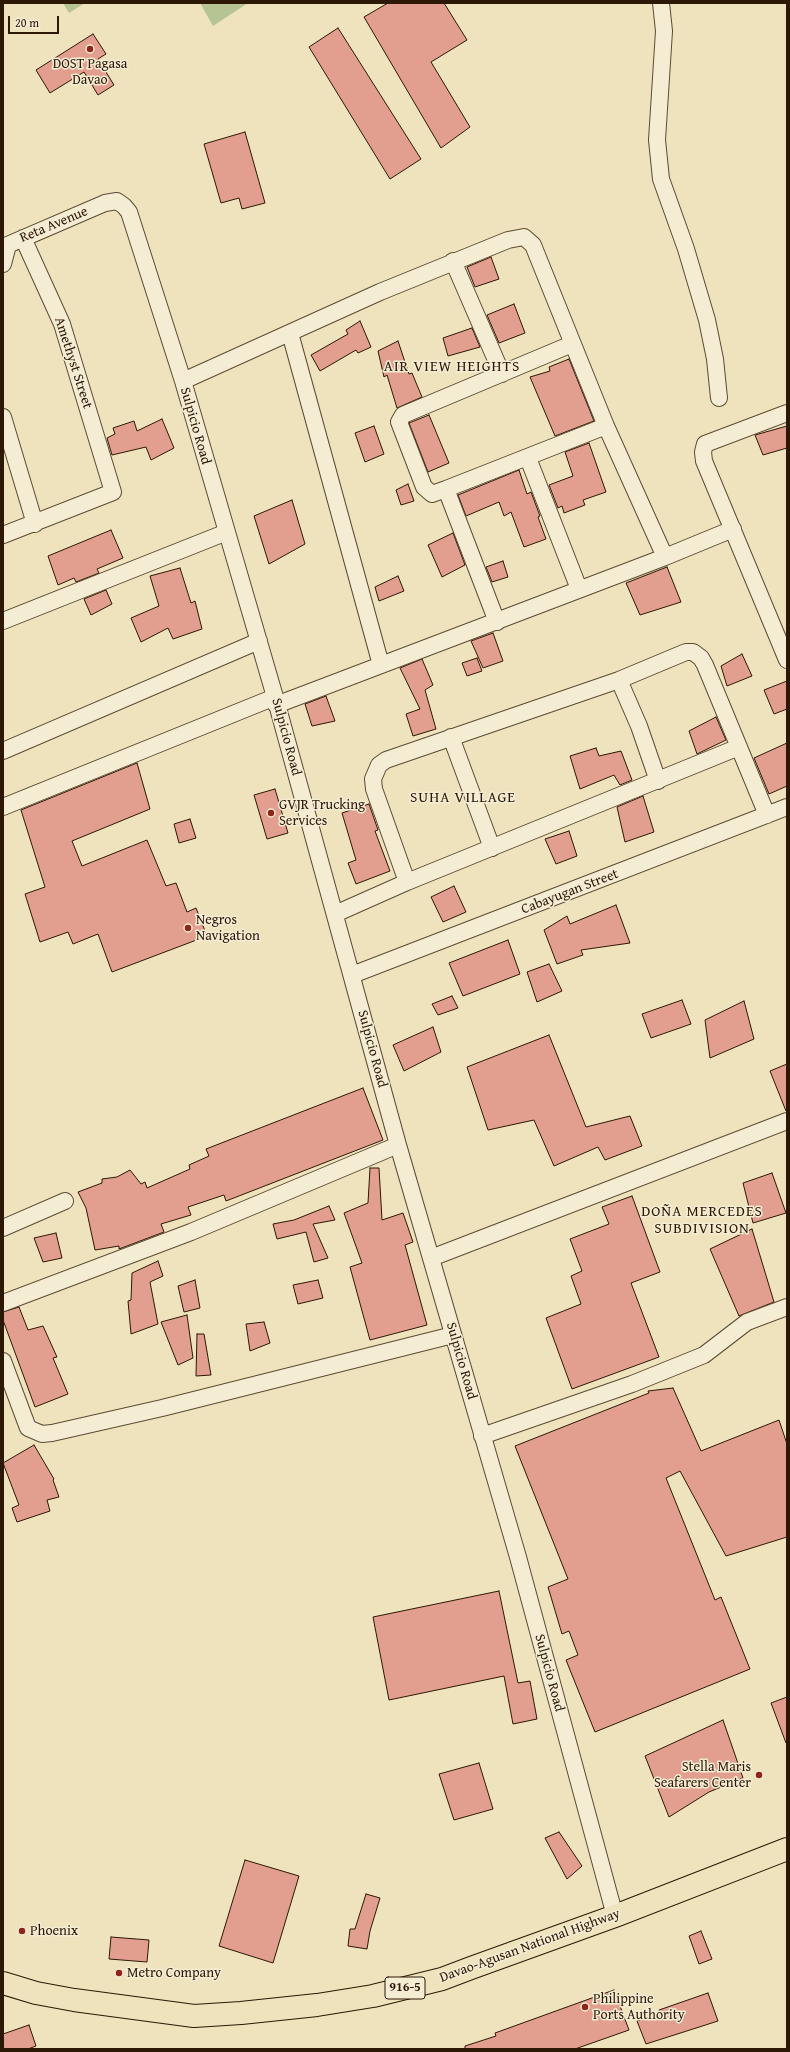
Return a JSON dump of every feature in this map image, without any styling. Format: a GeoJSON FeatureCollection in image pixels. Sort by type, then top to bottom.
{"type":"FeatureCollection","features":[{"type":"Feature","properties":{"kind":"main road","name":"Davao-Agusan National Highway"},"geometry":{"type":"LineString","coordinates":[[3,1984],[36,1993],[74,2000],[194,2016],[241,2013],[373,1996],[442,1979],[615,1916],[787,1849]]}},
{"type":"Feature","properties":{"kind":"street"},"geometry":{"type":"LineString","coordinates":[[662,3],[664,31],[657,140],[659,166],[667,201],[686,249],[705,313],[715,359],[720,398]]}},
{"type":"Feature","properties":{"kind":"street","name":"Sulpicio Road"},"geometry":{"type":"LineString","coordinates":[[105,203],[117,201],[124,206],[128,212],[183,381],[276,701],[398,1145],[518,1557],[615,1916]]}},
{"type":"Feature","properties":{"kind":"street","name":"Reta Avenue"},"geometry":{"type":"LineString","coordinates":[[5,246],[105,203]]}},
{"type":"Feature","properties":{"kind":"street"},"geometry":{"type":"LineString","coordinates":[[183,381],[453,261],[508,240],[524,237],[533,245],[606,426],[665,557]]}},
{"type":"Feature","properties":{"kind":"street","name":"Amethyst Street"},"geometry":{"type":"LineString","coordinates":[[23,238],[62,324],[113,492],[35,524]]}},
{"type":"Feature","properties":{"kind":"street"},"geometry":{"type":"LineString","coordinates":[[3,264],[5,246]]}},
{"type":"Feature","properties":{"kind":"street"},"geometry":{"type":"LineString","coordinates":[[453,261],[502,374]]}},
{"type":"Feature","properties":{"kind":"street"},"geometry":{"type":"LineString","coordinates":[[290,333],[381,665]]}},
{"type":"Feature","properties":{"kind":"street"},"geometry":{"type":"LineString","coordinates":[[572,344],[409,412],[401,418],[399,422],[424,486],[432,494],[528,458],[606,426]]}},
{"type":"Feature","properties":{"kind":"street"},"geometry":{"type":"LineString","coordinates":[[787,414],[705,444],[704,461],[734,529],[787,660]]}},
{"type":"Feature","properties":{"kind":"street"},"geometry":{"type":"LineString","coordinates":[[3,417],[35,524],[3,535]]}},
{"type":"Feature","properties":{"kind":"street"},"geometry":{"type":"LineString","coordinates":[[528,458],[579,589]]}},
{"type":"Feature","properties":{"kind":"street"},"geometry":{"type":"LineString","coordinates":[[446,489],[497,622]]}},
{"type":"Feature","properties":{"kind":"street"},"geometry":{"type":"LineString","coordinates":[[3,807],[276,701],[381,665],[497,622],[734,529]]}},
{"type":"Feature","properties":{"kind":"street"},"geometry":{"type":"LineString","coordinates":[[3,621],[227,532]]}},
{"type":"Feature","properties":{"kind":"street"},"geometry":{"type":"LineString","coordinates":[[3,751],[259,641]]}},
{"type":"Feature","properties":{"kind":"street"},"geometry":{"type":"LineString","coordinates":[[407,882],[374,789],[375,772],[386,760],[619,680],[686,652],[693,652],[701,658],[705,665],[767,815]]}},
{"type":"Feature","properties":{"kind":"street"},"geometry":{"type":"LineString","coordinates":[[619,680],[639,726],[658,781]]}},
{"type":"Feature","properties":{"kind":"street"},"geometry":{"type":"LineString","coordinates":[[451,737],[492,848]]}},
{"type":"Feature","properties":{"kind":"street"},"geometry":{"type":"LineString","coordinates":[[335,914],[407,882],[739,747]]}},
{"type":"Feature","properties":{"kind":"street","name":"Cabayugan Street"},"geometry":{"type":"LineString","coordinates":[[352,975],[787,807]]}},
{"type":"Feature","properties":{"kind":"street"},"geometry":{"type":"LineString","coordinates":[[431,1258],[787,1121]]}},
{"type":"Feature","properties":{"kind":"street"},"geometry":{"type":"LineString","coordinates":[[3,1303],[191,1232],[398,1145]]}},
{"type":"Feature","properties":{"kind":"street"},"geometry":{"type":"LineString","coordinates":[[3,1228],[64,1201]]}},
{"type":"Feature","properties":{"kind":"street"},"geometry":{"type":"LineString","coordinates":[[482,1436],[632,1384],[704,1355],[747,1322],[787,1306]]}},
{"type":"Feature","properties":{"kind":"street"},"geometry":{"type":"LineString","coordinates":[[3,1361],[28,1428],[42,1434],[52,1434],[453,1335]]}},
{"type":"Feature","properties":{"kind":"green space"},"geometry":{"type":"Polygon","coordinates":[[[63,3],[85,3],[69,13],[63,3]]]}},
{"type":"Feature","properties":{"kind":"green space"},"geometry":{"type":"Polygon","coordinates":[[[200,3],[248,3],[213,26],[200,3]]]}},
{"type":"Feature","properties":{"kind":"building"},"geometry":{"type":"Polygon","coordinates":[[[388,3],[444,3],[467,40],[431,62],[470,127],[441,148],[364,17],[388,3]]]}},
{"type":"Feature","properties":{"kind":"building"},"geometry":{"type":"Polygon","coordinates":[[[338,28],[421,159],[390,179],[309,47],[338,28]]]}},
{"type":"Feature","properties":{"kind":"building"},"geometry":{"type":"Polygon","coordinates":[[[93,34],[106,54],[98,59],[114,85],[98,95],[84,72],[50,93],[36,70],[93,34]]]}},
{"type":"Feature","properties":{"kind":"building"},"geometry":{"type":"Polygon","coordinates":[[[245,132],[265,203],[242,209],[239,198],[221,203],[204,144],[245,132]]]}},
{"type":"Feature","properties":{"kind":"building"},"geometry":{"type":"Polygon","coordinates":[[[491,257],[499,279],[475,287],[467,267],[491,257]]]}},
{"type":"Feature","properties":{"kind":"building"},"geometry":{"type":"Polygon","coordinates":[[[514,304],[525,333],[499,343],[487,315],[514,304]]]}},
{"type":"Feature","properties":{"kind":"building"},"geometry":{"type":"Polygon","coordinates":[[[360,321],[371,347],[358,353],[356,350],[320,371],[311,355],[348,334],[346,330],[360,321]]]}},
{"type":"Feature","properties":{"kind":"building"},"geometry":{"type":"Polygon","coordinates":[[[472,328],[480,347],[448,356],[443,338],[472,328]]]}},
{"type":"Feature","properties":{"kind":"building"},"geometry":{"type":"Polygon","coordinates":[[[398,341],[409,374],[412,373],[422,397],[397,408],[387,375],[384,377],[378,351],[398,341]]]}},
{"type":"Feature","properties":{"kind":"building"},"geometry":{"type":"Polygon","coordinates":[[[569,359],[594,421],[555,436],[530,377],[550,371],[549,367],[569,359]]]}},
{"type":"Feature","properties":{"kind":"building"},"geometry":{"type":"Polygon","coordinates":[[[429,415],[449,463],[428,472],[409,423],[429,415]]]}},
{"type":"Feature","properties":{"kind":"building"},"geometry":{"type":"Polygon","coordinates":[[[162,419],[174,448],[151,460],[146,447],[112,455],[107,438],[115,434],[113,428],[134,421],[137,431],[162,419]]]}},
{"type":"Feature","properties":{"kind":"building"},"geometry":{"type":"Polygon","coordinates":[[[374,426],[384,454],[365,462],[355,433],[374,426]]]}},
{"type":"Feature","properties":{"kind":"building"},"geometry":{"type":"Polygon","coordinates":[[[787,426],[787,448],[763,455],[755,435],[787,426]]]}},
{"type":"Feature","properties":{"kind":"building"},"geometry":{"type":"Polygon","coordinates":[[[589,443],[606,492],[583,500],[585,505],[564,513],[562,506],[558,508],[549,485],[573,476],[565,452],[589,443]]]}},
{"type":"Feature","properties":{"kind":"building"},"geometry":{"type":"Polygon","coordinates":[[[519,470],[527,494],[531,492],[540,516],[538,517],[546,539],[524,547],[511,512],[504,516],[499,502],[466,516],[458,495],[519,470]]]}},
{"type":"Feature","properties":{"kind":"building"},"geometry":{"type":"Polygon","coordinates":[[[408,484],[414,501],[401,505],[396,490],[408,484]]]}},
{"type":"Feature","properties":{"kind":"building"},"geometry":{"type":"Polygon","coordinates":[[[292,500],[305,544],[269,564],[254,516],[292,500]]]}},
{"type":"Feature","properties":{"kind":"building"},"geometry":{"type":"Polygon","coordinates":[[[111,530],[123,558],[97,569],[99,573],[76,582],[74,578],[58,585],[48,556],[111,530]]]}},
{"type":"Feature","properties":{"kind":"building"},"geometry":{"type":"Polygon","coordinates":[[[453,533],[465,565],[442,577],[428,545],[453,533]]]}},
{"type":"Feature","properties":{"kind":"building"},"geometry":{"type":"Polygon","coordinates":[[[503,561],[508,577],[492,582],[486,567],[503,561]]]}},
{"type":"Feature","properties":{"kind":"building"},"geometry":{"type":"Polygon","coordinates":[[[667,567],[681,602],[640,615],[626,583],[667,567]]]}},
{"type":"Feature","properties":{"kind":"building"},"geometry":{"type":"Polygon","coordinates":[[[180,568],[191,603],[195,601],[202,629],[173,639],[168,628],[141,642],[131,618],[159,606],[150,576],[180,568]]]}},
{"type":"Feature","properties":{"kind":"building"},"geometry":{"type":"Polygon","coordinates":[[[398,576],[404,591],[379,601],[375,587],[398,576]]]}},
{"type":"Feature","properties":{"kind":"building"},"geometry":{"type":"Polygon","coordinates":[[[106,590],[112,604],[91,615],[84,599],[106,590]]]}},
{"type":"Feature","properties":{"kind":"building"},"geometry":{"type":"Polygon","coordinates":[[[493,633],[503,661],[483,668],[471,641],[493,633]]]}},
{"type":"Feature","properties":{"kind":"building"},"geometry":{"type":"Polygon","coordinates":[[[742,654],[752,676],[727,686],[721,666],[742,654]]]}},
{"type":"Feature","properties":{"kind":"building"},"geometry":{"type":"Polygon","coordinates":[[[477,658],[482,671],[467,676],[462,663],[477,658]]]}},
{"type":"Feature","properties":{"kind":"building"},"geometry":{"type":"Polygon","coordinates":[[[422,659],[433,685],[425,690],[436,729],[413,736],[406,714],[420,709],[400,668],[422,659]]]}},
{"type":"Feature","properties":{"kind":"building"},"geometry":{"type":"Polygon","coordinates":[[[787,681],[787,709],[774,714],[764,690],[787,681]]]}},
{"type":"Feature","properties":{"kind":"building"},"geometry":{"type":"Polygon","coordinates":[[[326,696],[335,721],[312,726],[305,704],[326,696]]]}},
{"type":"Feature","properties":{"kind":"building"},"geometry":{"type":"Polygon","coordinates":[[[716,717],[726,740],[697,754],[689,731],[716,717]]]}},
{"type":"Feature","properties":{"kind":"building"},"geometry":{"type":"Polygon","coordinates":[[[787,743],[787,786],[769,794],[754,758],[787,743]]]}},
{"type":"Feature","properties":{"kind":"building"},"geometry":{"type":"Polygon","coordinates":[[[596,748],[599,756],[621,751],[632,780],[620,785],[614,775],[580,789],[570,756],[596,748]]]}},
{"type":"Feature","properties":{"kind":"building"},"geometry":{"type":"Polygon","coordinates":[[[137,763],[150,809],[72,841],[82,866],[147,840],[166,886],[176,883],[187,912],[196,908],[207,936],[112,972],[98,934],[73,944],[68,932],[40,942],[25,894],[45,887],[21,810],[137,763]]]}},
{"type":"Feature","properties":{"kind":"building"},"geometry":{"type":"Polygon","coordinates":[[[275,789],[288,833],[267,839],[254,795],[275,789]]]}},
{"type":"Feature","properties":{"kind":"building"},"geometry":{"type":"Polygon","coordinates":[[[643,796],[654,832],[625,842],[617,807],[643,796]]]}},
{"type":"Feature","properties":{"kind":"building"},"geometry":{"type":"Polygon","coordinates":[[[369,804],[378,830],[375,831],[390,871],[356,884],[348,863],[356,860],[342,813],[369,804]]]}},
{"type":"Feature","properties":{"kind":"building"},"geometry":{"type":"Polygon","coordinates":[[[190,819],[196,838],[179,843],[174,824],[190,819]]]}},
{"type":"Feature","properties":{"kind":"building"},"geometry":{"type":"Polygon","coordinates":[[[569,831],[577,856],[556,864],[545,839],[569,831]]]}},
{"type":"Feature","properties":{"kind":"building"},"geometry":{"type":"Polygon","coordinates":[[[454,886],[466,912],[443,922],[431,897],[454,886]]]}},
{"type":"Feature","properties":{"kind":"building"},"geometry":{"type":"Polygon","coordinates":[[[616,905],[630,943],[581,950],[583,955],[557,964],[544,930],[567,916],[570,924],[616,905]]]}},
{"type":"Feature","properties":{"kind":"building"},"geometry":{"type":"Polygon","coordinates":[[[508,940],[520,974],[463,996],[449,963],[508,940]]]}},
{"type":"Feature","properties":{"kind":"building"},"geometry":{"type":"Polygon","coordinates":[[[549,964],[562,991],[537,1002],[527,972],[549,964]]]}},
{"type":"Feature","properties":{"kind":"building"},"geometry":{"type":"Polygon","coordinates":[[[452,996],[458,1008],[438,1015],[432,1004],[452,996]]]}},
{"type":"Feature","properties":{"kind":"building"},"geometry":{"type":"Polygon","coordinates":[[[682,1000],[691,1024],[651,1038],[642,1014],[682,1000]]]}},
{"type":"Feature","properties":{"kind":"building"},"geometry":{"type":"Polygon","coordinates":[[[744,1001],[754,1039],[710,1058],[705,1020],[744,1001]]]}},
{"type":"Feature","properties":{"kind":"building"},"geometry":{"type":"Polygon","coordinates":[[[433,1027],[441,1052],[404,1071],[393,1045],[433,1027]]]}},
{"type":"Feature","properties":{"kind":"building"},"geometry":{"type":"Polygon","coordinates":[[[549,1035],[586,1127],[630,1116],[642,1146],[605,1160],[598,1147],[554,1166],[534,1120],[488,1130],[467,1067],[549,1035]]]}},
{"type":"Feature","properties":{"kind":"building"},"geometry":{"type":"Polygon","coordinates":[[[787,1064],[787,1111],[786,1111],[770,1071],[787,1064]]]}},
{"type":"Feature","properties":{"kind":"building"},"geometry":{"type":"Polygon","coordinates":[[[363,1088],[383,1140],[226,1201],[224,1195],[188,1207],[191,1215],[161,1224],[164,1232],[119,1249],[119,1246],[95,1250],[86,1208],[78,1192],[102,1183],[102,1179],[117,1177],[130,1170],[141,1184],[145,1182],[147,1188],[190,1169],[189,1165],[209,1156],[206,1149],[363,1088]]]}},
{"type":"Feature","properties":{"kind":"building"},"geometry":{"type":"Polygon","coordinates":[[[370,1168],[379,1168],[382,1220],[403,1213],[413,1242],[405,1245],[427,1325],[370,1340],[350,1267],[362,1263],[344,1213],[368,1203],[370,1168]]]}},
{"type":"Feature","properties":{"kind":"building"},"geometry":{"type":"Polygon","coordinates":[[[772,1173],[786,1213],[753,1223],[743,1183],[772,1173]]]}},
{"type":"Feature","properties":{"kind":"building"},"geometry":{"type":"Polygon","coordinates":[[[632,1196],[660,1272],[631,1283],[659,1357],[572,1389],[546,1318],[581,1304],[571,1276],[582,1271],[570,1239],[609,1224],[602,1207],[632,1196]]]}},
{"type":"Feature","properties":{"kind":"building"},"geometry":{"type":"Polygon","coordinates":[[[329,1206],[335,1220],[313,1224],[328,1258],[314,1262],[306,1232],[277,1239],[273,1224],[294,1220],[329,1206]]]}},
{"type":"Feature","properties":{"kind":"building"},"geometry":{"type":"Polygon","coordinates":[[[752,1229],[774,1302],[739,1316],[710,1249],[752,1229]]]}},
{"type":"Feature","properties":{"kind":"building"},"geometry":{"type":"Polygon","coordinates":[[[56,1233],[62,1258],[43,1262],[34,1238],[56,1233]]]}},
{"type":"Feature","properties":{"kind":"building"},"geometry":{"type":"Polygon","coordinates":[[[158,1261],[163,1276],[150,1282],[158,1324],[131,1334],[128,1301],[131,1300],[132,1273],[158,1261]]]}},
{"type":"Feature","properties":{"kind":"building"},"geometry":{"type":"Polygon","coordinates":[[[195,1280],[200,1308],[184,1312],[178,1286],[195,1280]]]}},
{"type":"Feature","properties":{"kind":"building"},"geometry":{"type":"Polygon","coordinates":[[[318,1280],[323,1298],[298,1304],[293,1285],[318,1280]]]}},
{"type":"Feature","properties":{"kind":"building"},"geometry":{"type":"Polygon","coordinates":[[[19,1307],[28,1330],[43,1326],[57,1357],[53,1358],[68,1394],[35,1407],[3,1320],[3,1312],[19,1307]]]}},
{"type":"Feature","properties":{"kind":"building"},"geometry":{"type":"Polygon","coordinates":[[[187,1315],[193,1358],[178,1365],[161,1322],[187,1315]]]}},
{"type":"Feature","properties":{"kind":"building"},"geometry":{"type":"Polygon","coordinates":[[[264,1322],[270,1343],[250,1351],[246,1324],[264,1322]]]}},
{"type":"Feature","properties":{"kind":"building"},"geometry":{"type":"Polygon","coordinates":[[[197,1334],[204,1334],[211,1375],[196,1376],[197,1334]]]}},
{"type":"Feature","properties":{"kind":"building"},"geometry":{"type":"Polygon","coordinates":[[[673,1388],[701,1451],[779,1420],[787,1444],[787,1537],[726,1556],[680,1471],[666,1478],[715,1600],[721,1597],[750,1669],[595,1732],[566,1660],[578,1655],[569,1631],[562,1634],[548,1587],[568,1579],[515,1446],[649,1393],[648,1391],[673,1388]]]}},
{"type":"Feature","properties":{"kind":"building"},"geometry":{"type":"Polygon","coordinates":[[[34,1445],[54,1479],[53,1480],[59,1497],[47,1500],[50,1511],[17,1522],[12,1508],[19,1505],[3,1463],[34,1445]]]}},
{"type":"Feature","properties":{"kind":"building"},"geometry":{"type":"Polygon","coordinates":[[[499,1591],[518,1683],[530,1681],[537,1719],[513,1724],[504,1676],[389,1700],[373,1617],[499,1591]]]}},
{"type":"Feature","properties":{"kind":"building"},"geometry":{"type":"Polygon","coordinates":[[[787,1697],[787,1743],[786,1743],[771,1703],[787,1697]]]}},
{"type":"Feature","properties":{"kind":"building"},"geometry":{"type":"Polygon","coordinates":[[[723,1720],[743,1778],[709,1792],[669,1817],[645,1756],[723,1720]]]}},
{"type":"Feature","properties":{"kind":"building"},"geometry":{"type":"Polygon","coordinates":[[[479,1763],[493,1809],[454,1820],[439,1774],[479,1763]]]}},
{"type":"Feature","properties":{"kind":"building"},"geometry":{"type":"Polygon","coordinates":[[[559,1832],[582,1866],[567,1879],[545,1838],[559,1832]]]}},
{"type":"Feature","properties":{"kind":"building"},"geometry":{"type":"Polygon","coordinates":[[[245,1860],[299,1876],[273,1963],[219,1946],[245,1860]]]}},
{"type":"Feature","properties":{"kind":"building"},"geometry":{"type":"Polygon","coordinates":[[[366,1894],[380,1898],[370,1931],[367,1949],[348,1946],[350,1929],[355,1929],[366,1894]]]}},
{"type":"Feature","properties":{"kind":"building"},"geometry":{"type":"Polygon","coordinates":[[[701,1931],[712,1959],[699,1964],[689,1936],[701,1931]]]}},
{"type":"Feature","properties":{"kind":"building"},"geometry":{"type":"Polygon","coordinates":[[[111,1937],[149,1940],[147,1962],[109,1959],[111,1937]]]}},
{"type":"Feature","properties":{"kind":"building"},"geometry":{"type":"Polygon","coordinates":[[[614,1990],[629,2030],[575,2049],[465,2049],[465,2046],[496,2036],[495,2033],[614,1990]]]}},
{"type":"Feature","properties":{"kind":"building"},"geometry":{"type":"Polygon","coordinates":[[[708,1993],[718,2021],[646,2044],[637,2021],[660,2012],[659,2010],[708,1993]]]}},
{"type":"Feature","properties":{"kind":"building"},"geometry":{"type":"Polygon","coordinates":[[[29,2025],[36,2046],[28,2049],[3,2049],[3,2034],[29,2025]]]}},
{"type":"Feature","properties":{"kind":"place","name":"DOST Pagasa Davao"},"geometry":{"type":"Point","coordinates":[90,49]}},
{"type":"Feature","properties":{"kind":"place","name":"GVJR Trucking Services"},"geometry":{"type":"Point","coordinates":[271,813]}},
{"type":"Feature","properties":{"kind":"place","name":"Negros Navigation"},"geometry":{"type":"Point","coordinates":[188,928]}},
{"type":"Feature","properties":{"kind":"place","name":"Stella Maris Seafarers Center"},"geometry":{"type":"Point","coordinates":[759,1775]}},
{"type":"Feature","properties":{"kind":"place","name":"Phoenix"},"geometry":{"type":"Point","coordinates":[22,1931]}},
{"type":"Feature","properties":{"kind":"place","name":"Metro Company"},"geometry":{"type":"Point","coordinates":[119,1973]}},
{"type":"Feature","properties":{"kind":"place","name":"Philippine Ports Authority"},"geometry":{"type":"Point","coordinates":[585,2007]}},
{"type":"Feature","properties":{"kind":"district","name":"AIR VIEW HEIGHTS"},"geometry":{"type":"Point","coordinates":[452,367]}},
{"type":"Feature","properties":{"kind":"district","name":"SUHA VILLAGE"},"geometry":{"type":"Point","coordinates":[463,798]}},
{"type":"Feature","properties":{"kind":"district","name":"DOÑA MERCEDES SUBDIVISION"},"geometry":{"type":"Point","coordinates":[702,1220]}}]}
